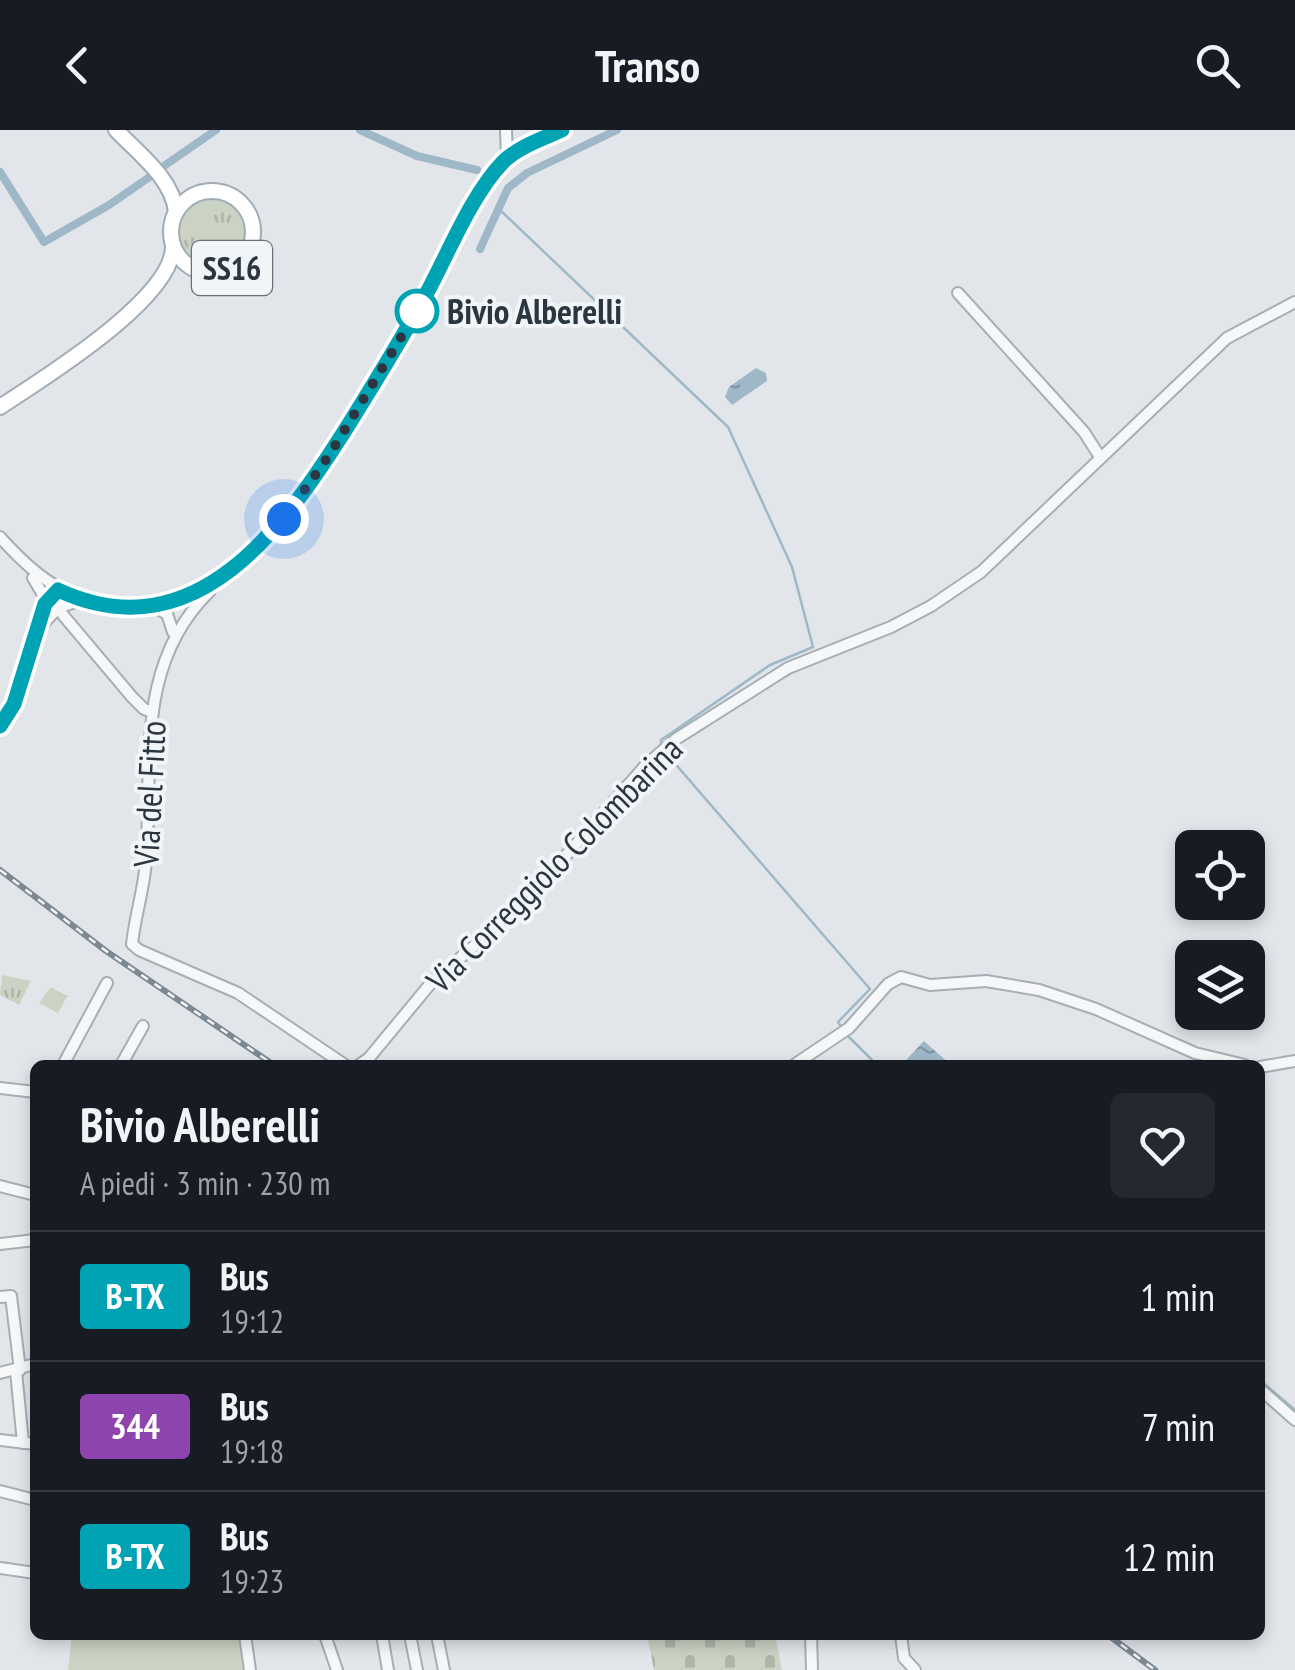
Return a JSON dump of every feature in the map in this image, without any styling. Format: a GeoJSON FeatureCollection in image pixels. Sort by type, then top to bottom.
{"type":"FeatureCollection","features":[{"type":"Feature","properties":{"kind":"main road"},"geometry":{"type":"LineString","coordinates":[[116,130],[161,178],[174,200],[176,212]]}},
{"type":"Feature","properties":{"kind":"main road"},"geometry":{"type":"LineString","coordinates":[[161,178],[198,193]]}},
{"type":"Feature","properties":{"kind":"main road","name":"SS16"},"geometry":{"type":"LineString","coordinates":[[155,286],[171,264],[172,227],[176,212],[198,193],[214,190],[236,198],[250,215],[253,238],[244,259],[231,268],[216,273],[194,268],[183,260],[173,243]]}},
{"type":"Feature","properties":{"kind":"main road","name":"SS16"},"geometry":{"type":"LineString","coordinates":[[0,407],[87,349],[155,286],[175,272],[194,268]]}},
{"type":"Feature","properties":{"kind":"street"},"geometry":{"type":"LineString","coordinates":[[506,130],[507,158]]}},
{"type":"Feature","properties":{"kind":"street"},"geometry":{"type":"LineString","coordinates":[[27,568],[58,590],[114,605],[174,600],[201,591],[228,573],[296,504],[330,454],[418,309],[486,185],[507,158],[562,130]]}},
{"type":"Feature","properties":{"kind":"street"},"geometry":{"type":"LineString","coordinates":[[958,293],[1084,432],[1100,456]]}},
{"type":"Feature","properties":{"kind":"street","name":"Via Correggiolo Colombarina"},"geometry":{"type":"LineString","coordinates":[[371,1060],[431,983],[524,904],[604,810],[664,750],[788,668],[891,627],[980,572],[1227,338],[1295,302]]}},
{"type":"Feature","properties":{"kind":"street"},"geometry":{"type":"LineString","coordinates":[[0,537],[55,609],[132,698],[153,712]]}},
{"type":"Feature","properties":{"kind":"street","name":"Via del Fitto"},"geometry":{"type":"LineString","coordinates":[[228,573],[183,620],[160,666],[153,712],[145,880],[132,940],[136,948],[238,992],[338,1060]]}},
{"type":"Feature","properties":{"kind":"street"},"geometry":{"type":"LineString","coordinates":[[55,609],[60,597],[58,590]]}},
{"type":"Feature","properties":{"kind":"street"},"geometry":{"type":"LineString","coordinates":[[174,600],[183,620]]}},
{"type":"Feature","properties":{"kind":"street","name":"Via del Fitto"},"geometry":{"type":"LineString","coordinates":[[172,640],[174,627],[169,617],[174,600]]}},
{"type":"Feature","properties":{"kind":"street"},"geometry":{"type":"LineString","coordinates":[[0,726],[14,704],[44,620],[70,602],[88,601]]}},
{"type":"Feature","properties":{"kind":"street"},"geometry":{"type":"LineString","coordinates":[[150,605],[169,617]]}},
{"type":"Feature","properties":{"kind":"street"},"geometry":{"type":"LineString","coordinates":[[802,1060],[845,1031],[888,984],[900,977],[930,986],[986,981],[1066,997],[1195,1053],[1224,1060]]}},
{"type":"Feature","properties":{"kind":"street"},"geometry":{"type":"LineString","coordinates":[[66,1060],[107,983]]}},
{"type":"Feature","properties":{"kind":"street"},"geometry":{"type":"LineString","coordinates":[[124,1060],[143,1026]]}},
{"type":"Feature","properties":{"kind":"street"},"geometry":{"type":"LineString","coordinates":[[1265,1066],[1295,1061]]}},
{"type":"Feature","properties":{"kind":"street"},"geometry":{"type":"LineString","coordinates":[[0,1088],[30,1091]]}},
{"type":"Feature","properties":{"kind":"street"},"geometry":{"type":"LineString","coordinates":[[0,1186],[30,1194]]}},
{"type":"Feature","properties":{"kind":"street"},"geometry":{"type":"LineString","coordinates":[[0,1244],[30,1241]]}},
{"type":"Feature","properties":{"kind":"street"},"geometry":{"type":"LineString","coordinates":[[0,1440],[29,1444],[5,1296]]}},
{"type":"Feature","properties":{"kind":"street"},"geometry":{"type":"LineString","coordinates":[[0,1373],[30,1366]]}},
{"type":"Feature","properties":{"kind":"street"},"geometry":{"type":"LineString","coordinates":[[1265,1394],[1295,1420]]}},
{"type":"Feature","properties":{"kind":"street"},"geometry":{"type":"LineString","coordinates":[[0,1490],[30,1499]]}},
{"type":"Feature","properties":{"kind":"street"},"geometry":{"type":"LineString","coordinates":[[0,1568],[30,1572]]}},
{"type":"Feature","properties":{"kind":"street"},"geometry":{"type":"LineString","coordinates":[[246,1640],[250,1670]]}},
{"type":"Feature","properties":{"kind":"street"},"geometry":{"type":"LineString","coordinates":[[327,1640],[337,1670]]}},
{"type":"Feature","properties":{"kind":"street"},"geometry":{"type":"LineString","coordinates":[[383,1640],[388,1670]]}},
{"type":"Feature","properties":{"kind":"street"},"geometry":{"type":"LineString","coordinates":[[411,1640],[417,1670]]}},
{"type":"Feature","properties":{"kind":"street"},"geometry":{"type":"LineString","coordinates":[[438,1640],[441,1669]]}},
{"type":"Feature","properties":{"kind":"street"},"geometry":{"type":"LineString","coordinates":[[811,1640],[812,1670]]}},
{"type":"Feature","properties":{"kind":"street"},"geometry":{"type":"LineString","coordinates":[[902,1640],[904,1658],[916,1670]]}},
{"type":"Feature","properties":{"kind":"green space"},"geometry":{"type":"Polygon","coordinates":[[[213,196],[237,207],[248,231],[237,255],[213,266],[189,255],[178,231],[189,207],[213,196]]]}},
{"type":"Feature","properties":{"kind":"green space"},"geometry":{"type":"Polygon","coordinates":[[[2,975],[31,981],[19,1005],[0,995],[2,975]]]}},
{"type":"Feature","properties":{"kind":"green space"},"geometry":{"type":"Polygon","coordinates":[[[51,987],[67,996],[58,1013],[39,1003],[51,987]]]}},
{"type":"Feature","properties":{"kind":"green space"},"geometry":{"type":"Polygon","coordinates":[[[71,1640],[241,1640],[247,1670],[68,1670],[71,1640]]]}},
{"type":"Feature","properties":{"kind":"green space"},"geometry":{"type":"Polygon","coordinates":[[[648,1640],[776,1640],[782,1670],[654,1670],[648,1640]]]}},
{"type":"Feature","properties":{"kind":"water"},"geometry":{"type":"Polygon","coordinates":[[[756,368],[766,373],[767,381],[732,405],[725,397],[729,387],[756,368]]]}},
{"type":"Feature","properties":{"kind":"water"},"geometry":{"type":"Polygon","coordinates":[[[924,1041],[945,1060],[906,1060],[924,1041]]]}},
{"type":"Feature","properties":{"kind":"waterway"},"geometry":{"type":"LineString","coordinates":[[161,168],[216,130]]}},
{"type":"Feature","properties":{"kind":"waterway"},"geometry":{"type":"LineString","coordinates":[[360,130],[417,156],[477,170]]}},
{"type":"Feature","properties":{"kind":"waterway"},"geometry":{"type":"LineString","coordinates":[[480,249],[508,188],[527,173],[617,130]]}},
{"type":"Feature","properties":{"kind":"waterway"},"geometry":{"type":"LineString","coordinates":[[0,172],[44,242],[151,176]]}},
{"type":"Feature","properties":{"kind":"waterway"},"geometry":{"type":"LineString","coordinates":[[499,209],[728,427],[792,567],[813,647],[770,665],[661,740],[661,745]]}},
{"type":"Feature","properties":{"kind":"waterway"},"geometry":{"type":"LineString","coordinates":[[665,752],[870,989],[838,1022],[842,1028]]}},
{"type":"Feature","properties":{"kind":"waterway"},"geometry":{"type":"LineString","coordinates":[[847,1035],[872,1060]]}},
{"type":"Feature","properties":{"kind":"waterway"},"geometry":{"type":"LineString","coordinates":[[1265,1384],[1295,1410]]}},
{"type":"Feature","properties":{"kind":"railway"},"geometry":{"type":"LineString","coordinates":[[0,870],[106,951],[267,1060]]}},
{"type":"Feature","properties":{"kind":"railway"},"geometry":{"type":"LineString","coordinates":[[1115,1640],[1155,1670]]}},
{"type":"Feature","properties":{"kind":"bus line","name":"B-TX"},"geometry":{"type":"LineString","coordinates":[[0,726],[14,704],[45,604],[52,594],[58,590],[88,601],[128,606],[193,595],[228,573],[268,536],[296,504],[330,454],[499,166],[515,152],[562,130]]}},
{"type":"Feature","properties":{"kind":"place","name":"Bivio Alberelli"},"geometry":{"type":"Point","coordinates":[417,311]}},
{"type":"Feature","properties":{"kind":"route"},"geometry":{"type":"LineString","coordinates":[[284,519],[330,454],[417,311]]}}]}
